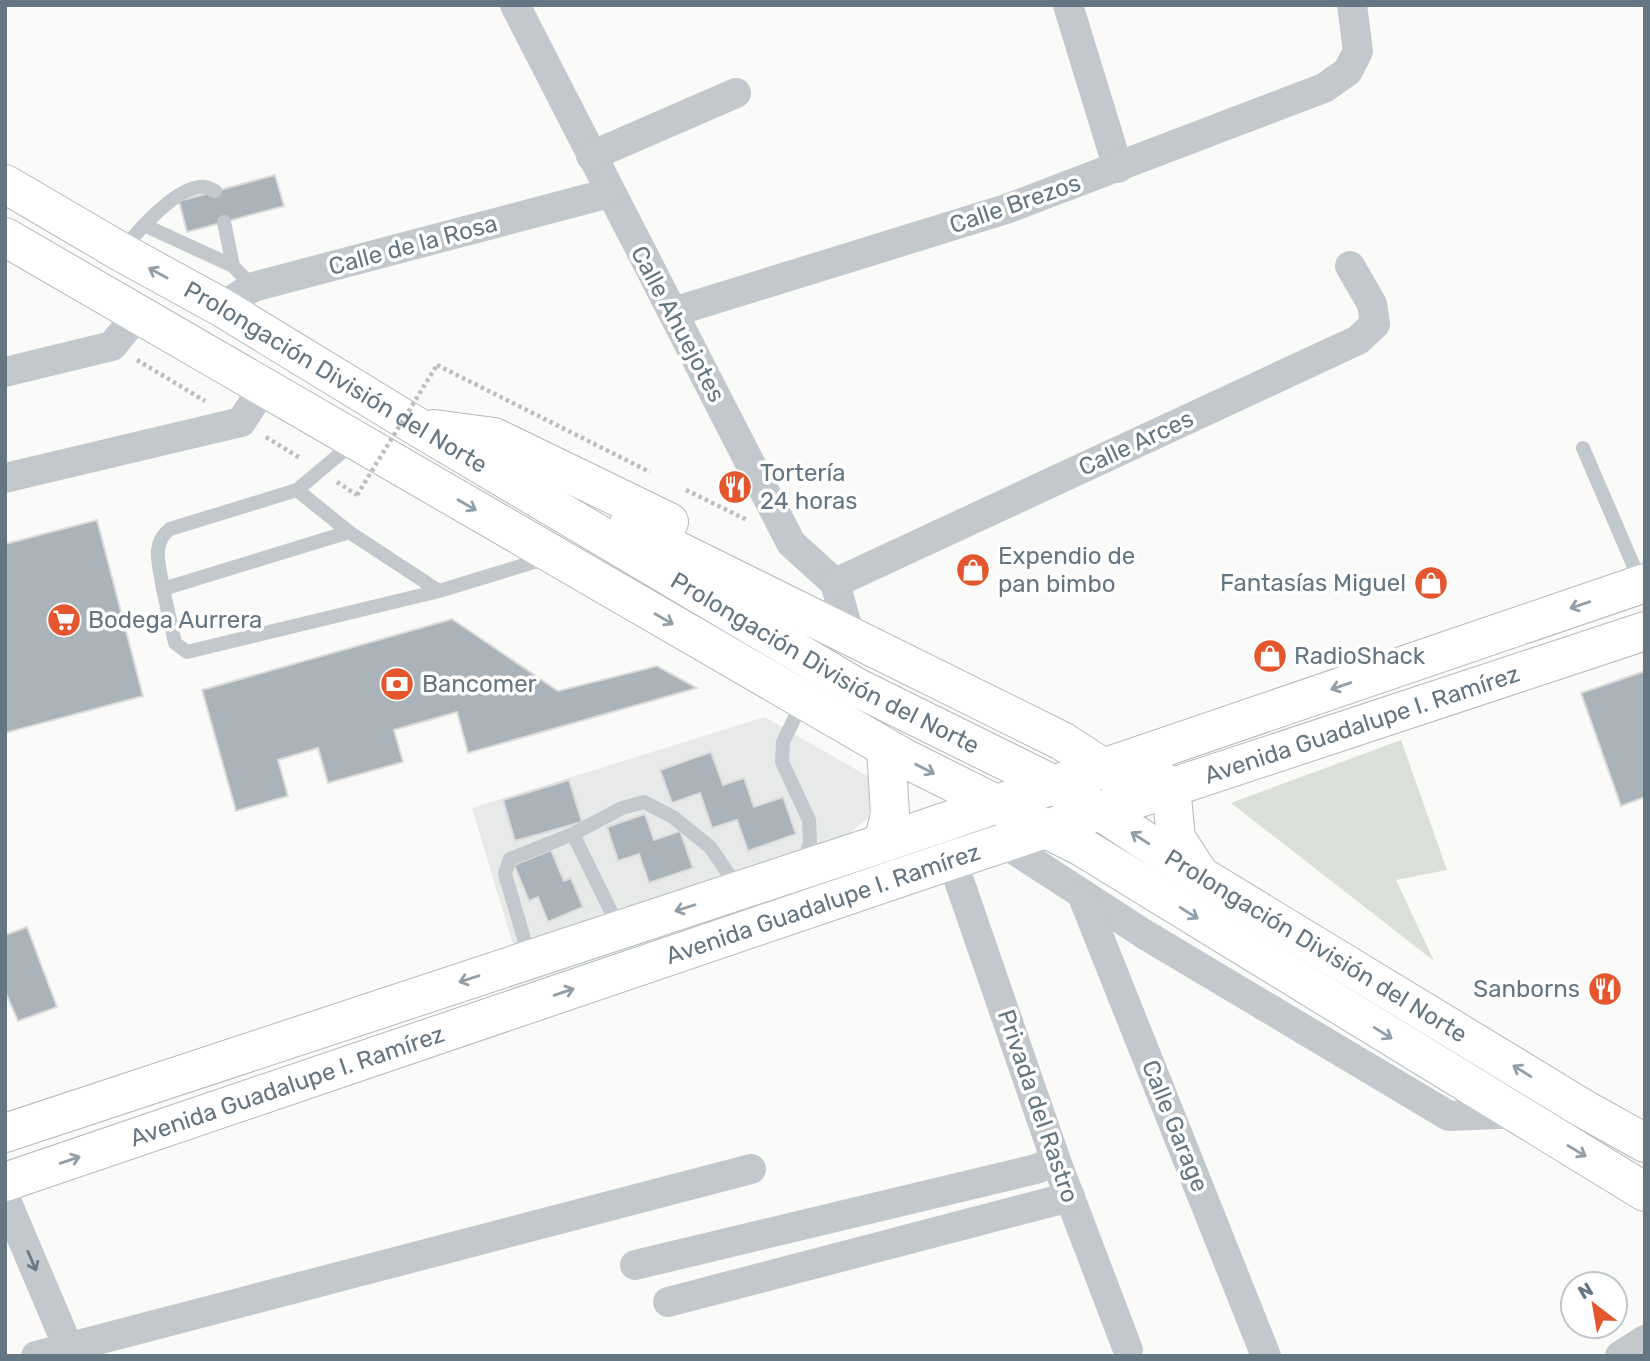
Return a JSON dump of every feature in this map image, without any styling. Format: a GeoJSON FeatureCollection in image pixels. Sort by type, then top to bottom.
{"type":"FeatureCollection","features":[{"type":"Feature","properties":{"kind":"main road","name":"Prolongación División del Norte"},"geometry":{"type":"LineString","coordinates":[[5,184],[132,238],[221,307],[416,426],[856,687],[1052,784],[1100,811],[1584,1110],[1645,1143]]}},
{"type":"Feature","properties":{"kind":"main road","name":"Prolongación División del Norte"},"geometry":{"type":"LineString","coordinates":[[21,246],[886,748],[1082,847],[1645,1192]]}},
{"type":"Feature","properties":{"kind":"main road"},"geometry":{"type":"LineString","coordinates":[[21,246],[124,284],[452,471],[478,463],[509,467],[841,607]]}},
{"type":"Feature","properties":{"kind":"main road"},"geometry":{"type":"LineString","coordinates":[[416,426],[494,437],[841,607],[1117,762],[1157,792],[1176,838],[1198,872]]}},
{"type":"Feature","properties":{"kind":"main road","name":"Avenida Guadalupe I. Ramírez"},"geometry":{"type":"LineString","coordinates":[[5,1133],[883,843],[1643,584]]}},
{"type":"Feature","properties":{"kind":"main road","name":"Avenida Guadalupe I. Ramírez"},"geometry":{"type":"LineString","coordinates":[[5,1182],[952,860],[1645,631]]}},
{"type":"Feature","properties":{"kind":"main road"},"geometry":{"type":"LineString","coordinates":[[883,843],[890,814],[886,748]]}},
{"type":"Feature","properties":{"kind":"street","name":"Calle Ahuejotes"},"geometry":{"type":"LineString","coordinates":[[514,5],[791,543],[841,607]]}},
{"type":"Feature","properties":{"kind":"street"},"geometry":{"type":"LineString","coordinates":[[1068,5],[1118,167]]}},
{"type":"Feature","properties":{"kind":"street","name":"Calle Brezos"},"geometry":{"type":"LineString","coordinates":[[673,312],[1006,209],[1324,89],[1348,71],[1358,51],[1352,5]]}},
{"type":"Feature","properties":{"kind":"street"},"geometry":{"type":"LineString","coordinates":[[591,156],[736,93]]}},
{"type":"Feature","properties":{"kind":"street","name":"Calle de la Rosa"},"geometry":{"type":"LineString","coordinates":[[221,307],[243,276],[609,193]]}},
{"type":"Feature","properties":{"kind":"street","name":"Calle Arces"},"geometry":{"type":"LineString","coordinates":[[841,607],[1358,340],[1375,324],[1372,304],[1350,266]]}},
{"type":"Feature","properties":{"kind":"street"},"geometry":{"type":"LineString","coordinates":[[5,372],[112,345],[138,314]]}},
{"type":"Feature","properties":{"kind":"street","name":"Prolongación División del Norte"},"geometry":{"type":"LineString","coordinates":[[5,478],[240,422],[264,387]]}},
{"type":"Feature","properties":{"kind":"street","name":"Privada del Rastro"},"geometry":{"type":"LineString","coordinates":[[940,823],[1056,1161],[1128,1350]]}},
{"type":"Feature","properties":{"kind":"street"},"geometry":{"type":"LineString","coordinates":[[1004,843],[1083,897],[1449,1116],[1584,1110]]}},
{"type":"Feature","properties":{"kind":"street","name":"Calle Garage"},"geometry":{"type":"LineString","coordinates":[[1083,897],[1266,1356]]}},
{"type":"Feature","properties":{"kind":"street"},"geometry":{"type":"LineString","coordinates":[[635,1265],[1036,1169],[1056,1161]]}},
{"type":"Feature","properties":{"kind":"street"},"geometry":{"type":"LineString","coordinates":[[36,1356],[70,1351],[751,1169]]}},
{"type":"Feature","properties":{"kind":"street"},"geometry":{"type":"LineString","coordinates":[[668,1302],[1070,1197]]}},
{"type":"Feature","properties":{"kind":"street"},"geometry":{"type":"LineString","coordinates":[[5,1198],[70,1351]]}},
{"type":"Feature","properties":{"kind":"street"},"geometry":{"type":"LineString","coordinates":[[1620,1356],[1645,1340]]}},
{"type":"Feature","properties":{"kind":"lane"},"geometry":{"type":"LineString","coordinates":[[215,191],[204,187],[192,189],[175,198],[132,238],[243,276]]}},
{"type":"Feature","properties":{"kind":"lane"},"geometry":{"type":"LineString","coordinates":[[224,222],[243,276]]}},
{"type":"Feature","properties":{"kind":"lane"},"geometry":{"type":"LineString","coordinates":[[356,441],[297,490],[170,528],[161,535],[157,544],[163,589],[175,643],[187,652],[439,591],[555,556]]}},
{"type":"Feature","properties":{"kind":"lane"},"geometry":{"type":"LineString","coordinates":[[1583,448],[1643,584]]}},
{"type":"Feature","properties":{"kind":"lane"},"geometry":{"type":"LineString","coordinates":[[297,490],[349,533],[439,591]]}},
{"type":"Feature","properties":{"kind":"lane"},"geometry":{"type":"LineString","coordinates":[[163,589],[349,533]]}},
{"type":"Feature","properties":{"kind":"lane"},"geometry":{"type":"LineString","coordinates":[[802,870],[810,843],[809,820],[782,762],[783,742],[804,699]]}},
{"type":"Feature","properties":{"kind":"lane"},"geometry":{"type":"LineString","coordinates":[[530,959],[505,874],[510,859],[573,834],[622,808],[644,802],[673,817],[710,847],[739,890]]}},
{"type":"Feature","properties":{"kind":"lane"},"geometry":{"type":"LineString","coordinates":[[573,834],[620,930]]}},
{"type":"Feature","properties":{"kind":"path"},"geometry":{"type":"LineString","coordinates":[[357,495],[437,365],[657,475]]}},
{"type":"Feature","properties":{"kind":"path"},"geometry":{"type":"LineString","coordinates":[[681,488],[791,543]]}},
{"type":"Feature","properties":{"kind":"shaded area"},"geometry":{"type":"Polygon","coordinates":[[[765,717],[876,781],[868,818],[841,841],[513,945],[472,808],[765,717]]]}},
{"type":"Feature","properties":{"kind":"shaded area"},"geometry":{"type":"Polygon","coordinates":[[[1401,740],[1447,870],[1396,880],[1434,961],[1231,803],[1401,740]]]}},
{"type":"Feature","properties":{"kind":"building"},"geometry":{"type":"Polygon","coordinates":[[[275,175],[284,206],[187,232],[179,201],[275,175]]]}},
{"type":"Feature","properties":{"kind":"building","name":"Bodega Aurrera"},"geometry":{"type":"Polygon","coordinates":[[[97,520],[143,696],[5,733],[5,544],[97,520]]]}},
{"type":"Feature","properties":{"kind":"building"},"geometry":{"type":"Polygon","coordinates":[[[452,619],[558,691],[657,666],[697,688],[468,753],[457,712],[394,730],[403,762],[328,783],[318,748],[278,760],[288,796],[236,811],[202,690],[452,619]]]}},
{"type":"Feature","properties":{"kind":"building"},"geometry":{"type":"Polygon","coordinates":[[[1645,671],[1645,797],[1621,806],[1581,693],[1645,671]]]}},
{"type":"Feature","properties":{"kind":"building"},"geometry":{"type":"Polygon","coordinates":[[[711,752],[723,785],[744,778],[754,807],[783,797],[796,834],[748,851],[737,820],[712,828],[700,793],[672,803],[660,770],[711,752]]]}},
{"type":"Feature","properties":{"kind":"building"},"geometry":{"type":"Polygon","coordinates":[[[569,780],[582,822],[515,841],[503,800],[569,780]]]}},
{"type":"Feature","properties":{"kind":"building"},"geometry":{"type":"Polygon","coordinates":[[[645,814],[654,840],[680,831],[693,868],[649,883],[639,854],[618,861],[607,827],[645,814]]]}},
{"type":"Feature","properties":{"kind":"building"},"geometry":{"type":"Polygon","coordinates":[[[551,850],[564,881],[571,878],[583,907],[548,922],[538,897],[529,901],[514,865],[551,850]]]}},
{"type":"Feature","properties":{"kind":"building"},"geometry":{"type":"Polygon","coordinates":[[[27,927],[57,1007],[18,1021],[5,991],[5,935],[27,927]]]}},
{"type":"Feature","properties":{"kind":"place","name":"Tortería 24 horas"},"geometry":{"type":"Point","coordinates":[735,487]}},
{"type":"Feature","properties":{"kind":"place","name":"Expendio de pan bimbo"},"geometry":{"type":"Point","coordinates":[973,570]}},
{"type":"Feature","properties":{"kind":"place","name":"Fantasías Miguel"},"geometry":{"type":"Point","coordinates":[1431,583]}},
{"type":"Feature","properties":{"kind":"place","name":"Bodega Aurrera"},"geometry":{"type":"Point","coordinates":[64,620]}},
{"type":"Feature","properties":{"kind":"place","name":"RadioShack"},"geometry":{"type":"Point","coordinates":[1270,656]}},
{"type":"Feature","properties":{"kind":"place","name":"Bancomer"},"geometry":{"type":"Point","coordinates":[397,684]}},
{"type":"Feature","properties":{"kind":"place","name":"Sanborns"},"geometry":{"type":"Point","coordinates":[1605,989]}}]}
